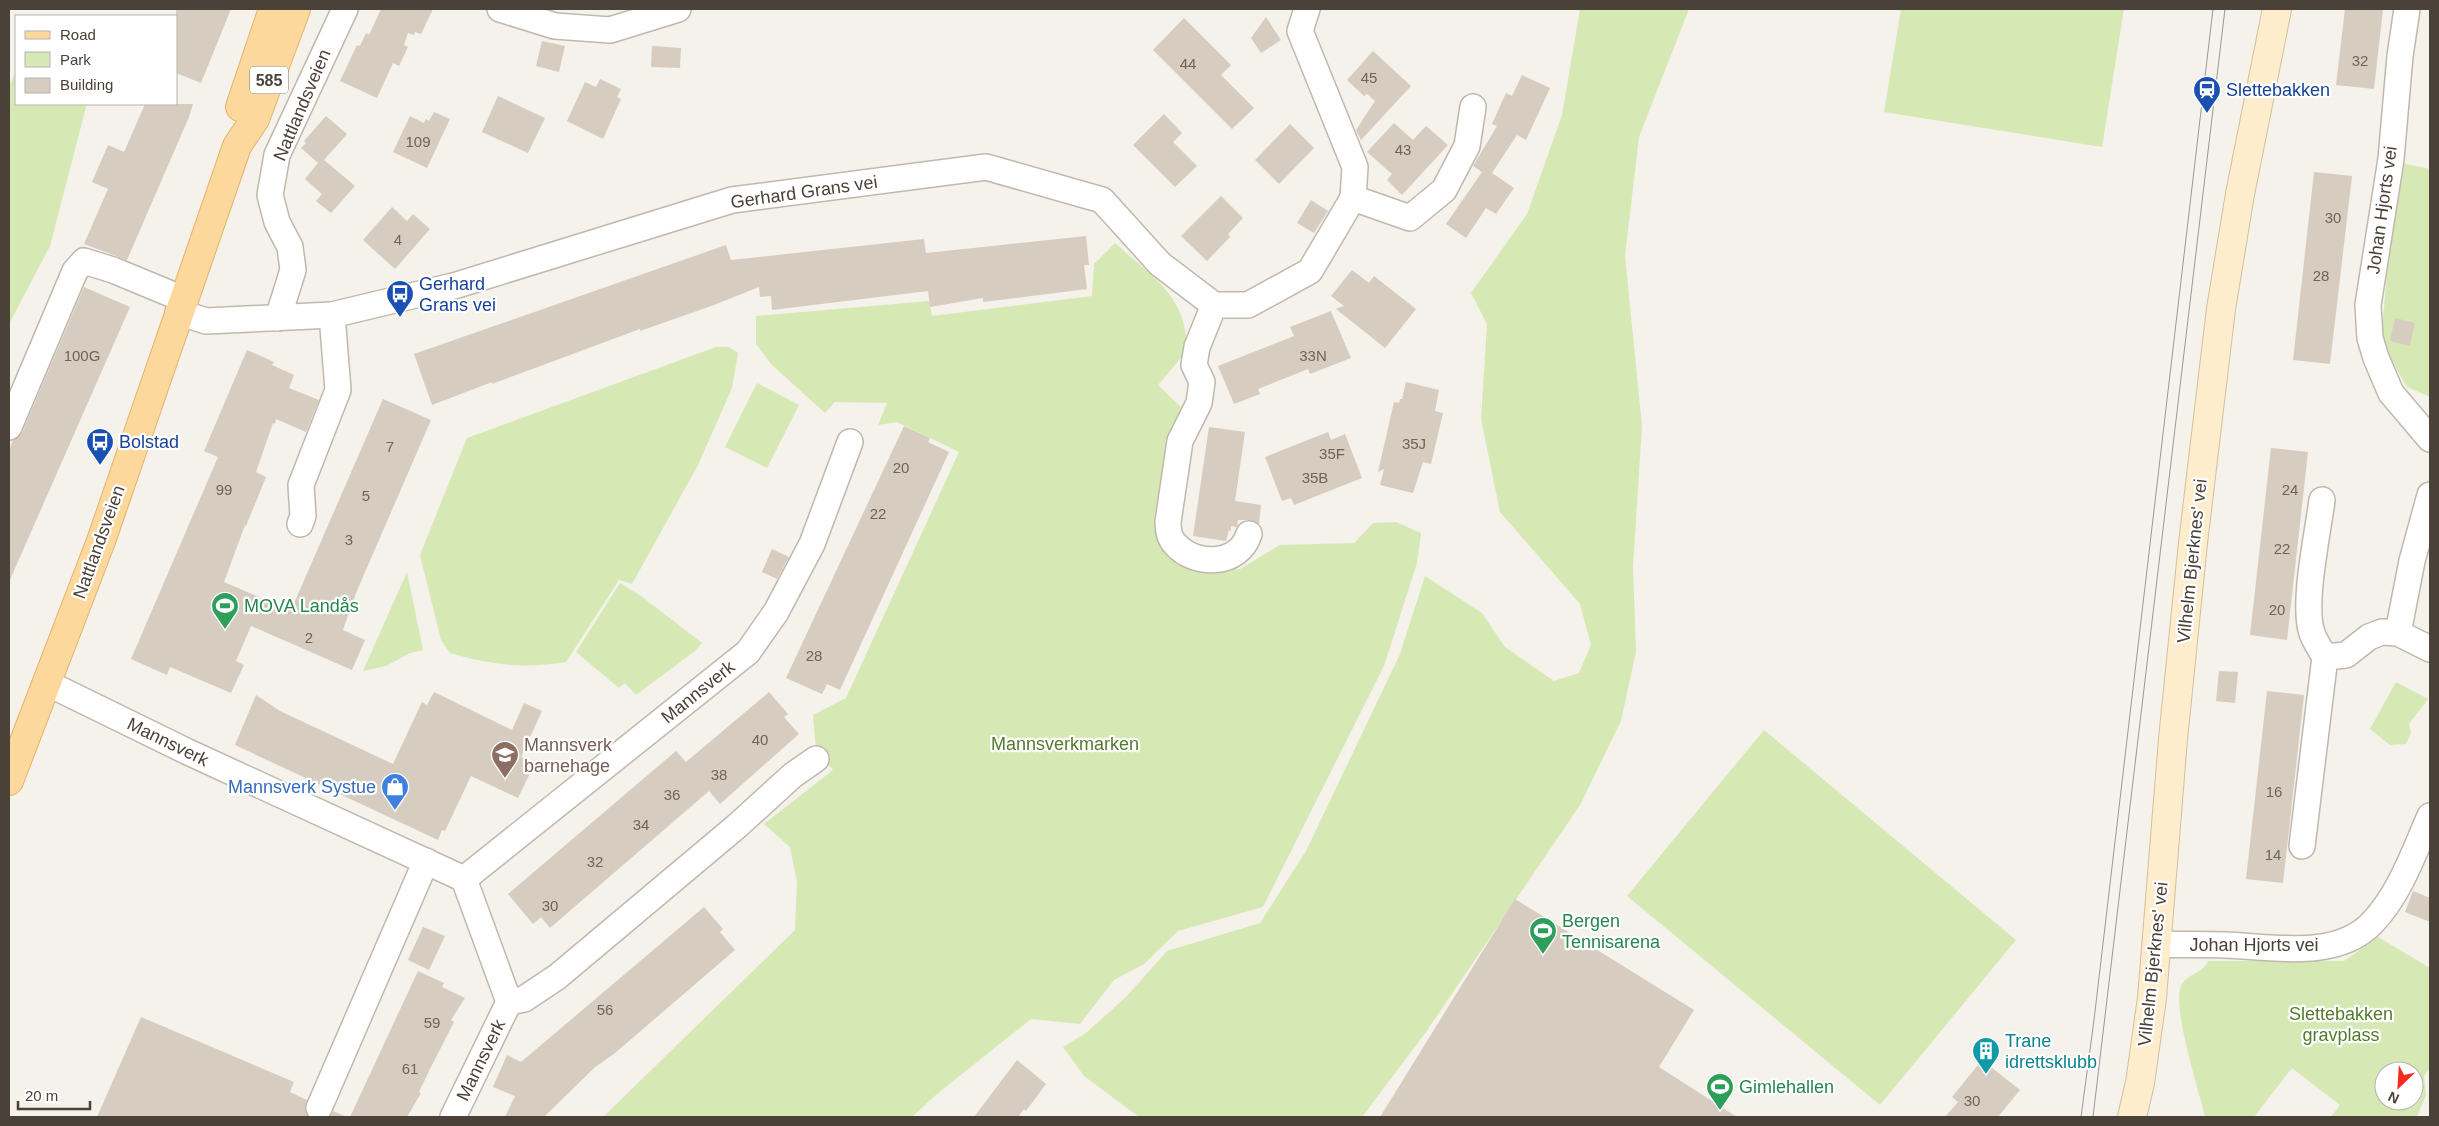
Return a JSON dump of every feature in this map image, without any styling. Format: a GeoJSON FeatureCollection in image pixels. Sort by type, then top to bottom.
{"type":"FeatureCollection","features":[{"type":"Feature","properties":{"kind":"main road","name":"Nattlandsveien"},"geometry":{"type":"LineString","coordinates":[[237,146],[238,115],[273,9]]}},
{"type":"Feature","properties":{"kind":"main road","name":"Nattlandsveien"},"geometry":{"type":"LineString","coordinates":[[9,781],[101,541],[237,146],[255,119],[296,9]]}},
{"type":"Feature","properties":{"kind":"main road","name":"Vilhelm Bjerknes' vei"},"geometry":{"type":"LineString","coordinates":[[2132,1117],[2140,1083],[2158,944],[2173,739],[2221,309],[2240,194],[2277,9]]}},
{"type":"Feature","properties":{"kind":"street","name":"Nattlandsveien"},"geometry":{"type":"LineString","coordinates":[[278,318],[293,270],[290,247],[277,222],[270,195],[277,155],[344,9]]}},
{"type":"Feature","properties":{"kind":"street"},"geometry":{"type":"LineString","coordinates":[[500,9],[554,26],[610,30],[678,9]]}},
{"type":"Feature","properties":{"kind":"street"},"geometry":{"type":"LineString","coordinates":[[1249,534],[1240,550],[1219,560],[1187,553],[1174,543],[1169,532],[1168,522],[1180,441],[1183,431],[1200,403],[1202,382],[1194,365],[1197,347],[1214,305],[1248,305],[1310,271],[1353,198],[1355,168],[1300,31],[1307,9]]}},
{"type":"Feature","properties":{"kind":"street","name":"Johan Hjorts vei"},"geometry":{"type":"LineString","coordinates":[[2408,9],[2400,56],[2391,158],[2368,305],[2370,338],[2390,393],[2430,439]]}},
{"type":"Feature","properties":{"kind":"street"},"geometry":{"type":"LineString","coordinates":[[1353,198],[1410,218],[1444,190],[1467,146],[1473,107]]}},
{"type":"Feature","properties":{"kind":"street","name":"Gerhard Grans vei"},"geometry":{"type":"LineString","coordinates":[[181,306],[206,321],[332,314],[457,285],[732,200],[986,167],[1102,200],[1160,264],[1214,305]]}},
{"type":"Feature","properties":{"kind":"street"},"geometry":{"type":"LineString","coordinates":[[9,427],[75,271],[84,261],[113,270],[181,306]]}},
{"type":"Feature","properties":{"kind":"street"},"geometry":{"type":"LineString","coordinates":[[300,524],[303,516],[301,485],[338,390],[332,314]]}},
{"type":"Feature","properties":{"kind":"street"},"geometry":{"type":"LineString","coordinates":[[2400,404],[2430,409]]}},
{"type":"Feature","properties":{"kind":"street","name":"Mannsverk"},"geometry":{"type":"LineString","coordinates":[[464,879],[748,652],[776,612],[812,544],[850,442]]}},
{"type":"Feature","properties":{"kind":"street"},"geometry":{"type":"LineString","coordinates":[[2398,633],[2412,561],[2430,495]]}},
{"type":"Feature","properties":{"kind":"street"},"geometry":{"type":"LineString","coordinates":[[2302,846],[2325,657],[2312,634],[2310,620],[2311,590],[2322,500]]}},
{"type":"Feature","properties":{"kind":"street"},"geometry":{"type":"LineString","coordinates":[[2325,657],[2346,655],[2369,637],[2382,632],[2398,633],[2430,649]]}},
{"type":"Feature","properties":{"kind":"street","name":"Mannsverk"},"geometry":{"type":"LineString","coordinates":[[47,683],[188,752],[464,879],[509,1002],[453,1117]]}},
{"type":"Feature","properties":{"kind":"street","name":"Mannsverk"},"geometry":{"type":"LineString","coordinates":[[509,1002],[524,999],[557,977],[738,826],[793,775],[816,759]]}},
{"type":"Feature","properties":{"kind":"street","name":"Johan Hjorts vei"},"geometry":{"type":"LineString","coordinates":[[2158,944],[2321,948],[2339,942],[2371,924],[2386,907],[2407,868],[2430,816]]}},
{"type":"Feature","properties":{"kind":"street"},"geometry":{"type":"LineString","coordinates":[[319,1108],[426,861]]}},
{"type":"Feature","properties":{"kind":"green space"},"geometry":{"type":"Polygon","coordinates":[[[1580,9],[1689,9],[1639,137],[1625,256],[1642,426],[1633,567],[1636,652],[1621,721],[1580,805],[1426,1032],[1362,1117],[1139,1117],[1084,1076],[1063,1047],[1086,1033],[1126,997],[1167,951],[1260,923],[1306,851],[1400,654],[1425,576],[1482,613],[1505,647],[1554,681],[1579,673],[1591,645],[1580,604],[1500,512],[1481,419],[1487,324],[1471,293],[1527,214],[1562,115],[1580,9]]]}},
{"type":"Feature","properties":{"kind":"green space"},"geometry":{"type":"Polygon","coordinates":[[[1901,9],[2124,9],[2102,147],[1884,112],[1901,9]]]}},
{"type":"Feature","properties":{"kind":"green space"},"geometry":{"type":"Polygon","coordinates":[[[15,73],[15,105],[85,105],[86,107],[50,246],[9,324],[9,87],[15,73]]]}},
{"type":"Feature","properties":{"kind":"green space"},"geometry":{"type":"Polygon","coordinates":[[[2397,162],[2430,169],[2430,397],[2407,387],[2381,342],[2397,162]]]}},
{"type":"Feature","properties":{"kind":"green space","name":"Mannsverkmarken"},"geometry":{"type":"Polygon","coordinates":[[[1115,243],[1166,290],[1175,302],[1182,317],[1186,333],[1186,352],[1158,385],[1186,412],[1163,540],[1225,569],[1240,569],[1280,545],[1354,543],[1373,523],[1396,522],[1421,533],[1417,563],[1384,666],[1263,907],[1178,931],[1144,964],[1114,980],[1080,1024],[1031,1019],[937,1094],[912,1117],[603,1117],[795,930],[797,882],[790,847],[764,824],[833,770],[816,750],[813,715],[846,698],[959,452],[897,422],[878,425],[887,403],[835,402],[825,413],[772,365],[756,344],[756,316],[929,301],[932,316],[1092,296],[1094,264],[1115,243]]]}},
{"type":"Feature","properties":{"kind":"green space"},"geometry":{"type":"Polygon","coordinates":[[[716,347],[729,347],[738,353],[732,388],[698,465],[632,584],[619,580],[566,662],[507,665],[450,653],[441,640],[420,555],[467,438],[716,347]]]}},
{"type":"Feature","properties":{"kind":"green space"},"geometry":{"type":"Polygon","coordinates":[[[757,383],[799,405],[767,468],[725,447],[757,383]]]}},
{"type":"Feature","properties":{"kind":"green space"},"geometry":{"type":"Polygon","coordinates":[[[407,572],[423,650],[410,653],[386,666],[363,671],[407,572]]]}},
{"type":"Feature","properties":{"kind":"green space"},"geometry":{"type":"Polygon","coordinates":[[[620,583],[641,596],[702,643],[695,651],[636,695],[625,683],[619,688],[576,652],[620,583]]]}},
{"type":"Feature","properties":{"kind":"green space"},"geometry":{"type":"Polygon","coordinates":[[[2396,682],[2428,699],[2409,724],[2411,733],[2406,744],[2390,745],[2370,729],[2396,682]]]}},
{"type":"Feature","properties":{"kind":"green space"},"geometry":{"type":"Polygon","coordinates":[[[1764,730],[2016,940],[1880,1105],[1627,896],[1764,730]]]}},
{"type":"Feature","properties":{"kind":"green space","name":"Slettebakken gravplass"},"geometry":{"type":"Polygon","coordinates":[[[2378,937],[2430,968],[2430,1068],[2424,1076],[2424,1061],[2374,1061],[2374,1111],[2419,1111],[2417,1117],[2331,1117],[2340,1105],[2292,1068],[2254,1117],[2205,1117],[2187,1050],[2179,997],[2181,986],[2187,978],[2203,969],[2208,961],[2344,961],[2378,937]]]}},
{"type":"Feature","properties":{"kind":"green space","name":"Slettebakken gravplass"},"geometry":{"type":"Polygon","coordinates":[[[2424,1076],[2426,1095],[2424,1100],[2424,1076]]]}},
{"type":"Feature","properties":{"kind":"building"},"geometry":{"type":"Polygon","coordinates":[[[176,9],[231,9],[201,83],[178,74],[178,15],[176,15],[176,9]]]}},
{"type":"Feature","properties":{"kind":"building"},"geometry":{"type":"Polygon","coordinates":[[[381,9],[433,9],[421,34],[415,32],[414,35],[408,33],[404,45],[408,47],[399,66],[393,63],[377,98],[340,81],[357,45],[360,46],[366,33],[369,35],[381,9]]]}},
{"type":"Feature","properties":{"kind":"building"},"geometry":{"type":"Polygon","coordinates":[[[2345,9],[2383,9],[2374,89],[2336,85],[2345,9]]]}},
{"type":"Feature","properties":{"kind":"building"},"geometry":{"type":"Polygon","coordinates":[[[1266,17],[1281,40],[1261,53],[1251,38],[1266,17]]]}},
{"type":"Feature","properties":{"kind":"building"},"geometry":{"type":"Polygon","coordinates":[[[1184,18],[1231,65],[1221,75],[1254,108],[1232,129],[1153,50],[1184,18]]]}},
{"type":"Feature","properties":{"kind":"building"},"geometry":{"type":"Polygon","coordinates":[[[542,41],[565,46],[559,72],[536,66],[542,41]]]}},
{"type":"Feature","properties":{"kind":"building"},"geometry":{"type":"Polygon","coordinates":[[[652,46],[681,48],[680,68],[651,67],[652,46]]]}},
{"type":"Feature","properties":{"kind":"building"},"geometry":{"type":"Polygon","coordinates":[[[1373,51],[1411,86],[1361,140],[1356,130],[1375,101],[1367,94],[1364,96],[1347,80],[1373,51]]]}},
{"type":"Feature","properties":{"kind":"building"},"geometry":{"type":"Polygon","coordinates":[[[1522,75],[1550,88],[1526,140],[1517,135],[1492,173],[1514,188],[1496,214],[1486,208],[1466,238],[1446,224],[1482,172],[1473,166],[1497,126],[1492,124],[1506,93],[1512,96],[1522,75]]]}},
{"type":"Feature","properties":{"kind":"building"},"geometry":{"type":"Polygon","coordinates":[[[600,79],[621,89],[617,97],[621,99],[603,139],[567,121],[585,82],[596,87],[600,79]]]}},
{"type":"Feature","properties":{"kind":"building"},"geometry":{"type":"Polygon","coordinates":[[[498,96],[545,118],[528,153],[482,132],[498,96]]]}},
{"type":"Feature","properties":{"kind":"building"},"geometry":{"type":"Polygon","coordinates":[[[193,104],[127,260],[84,244],[108,189],[92,182],[108,145],[124,152],[145,105],[193,104]]]}},
{"type":"Feature","properties":{"kind":"building"},"geometry":{"type":"Polygon","coordinates":[[[434,112],[450,119],[427,168],[393,152],[410,116],[424,123],[426,119],[429,121],[434,112]]]}},
{"type":"Feature","properties":{"kind":"building"},"geometry":{"type":"Polygon","coordinates":[[[1164,114],[1182,133],[1173,142],[1197,166],[1175,187],[1133,145],[1164,114]]]}},
{"type":"Feature","properties":{"kind":"building"},"geometry":{"type":"Polygon","coordinates":[[[326,116],[347,134],[324,160],[355,186],[331,213],[316,201],[322,194],[305,179],[318,163],[301,148],[306,143],[304,141],[326,116]]]}},
{"type":"Feature","properties":{"kind":"building"},"geometry":{"type":"Polygon","coordinates":[[[1394,123],[1413,140],[1426,126],[1448,145],[1402,195],[1387,180],[1392,174],[1367,152],[1394,123]]]}},
{"type":"Feature","properties":{"kind":"building"},"geometry":{"type":"Polygon","coordinates":[[[1290,124],[1314,148],[1279,184],[1255,160],[1290,124]]]}},
{"type":"Feature","properties":{"kind":"building"},"geometry":{"type":"Polygon","coordinates":[[[2314,172],[2352,176],[2330,364],[2293,360],[2314,172]]]}},
{"type":"Feature","properties":{"kind":"building"},"geometry":{"type":"Polygon","coordinates":[[[1221,196],[1243,218],[1228,234],[1230,237],[1207,261],[1181,236],[1221,196]]]}},
{"type":"Feature","properties":{"kind":"building"},"geometry":{"type":"Polygon","coordinates":[[[1311,200],[1328,211],[1314,233],[1297,223],[1311,200]]]}},
{"type":"Feature","properties":{"kind":"building"},"geometry":{"type":"Polygon","coordinates":[[[392,207],[407,221],[413,214],[430,229],[395,269],[363,240],[392,207]]]}},
{"type":"Feature","properties":{"kind":"building"},"geometry":{"type":"Polygon","coordinates":[[[1086,236],[1089,265],[1084,265],[1087,289],[983,302],[983,298],[930,307],[928,291],[772,310],[771,296],[760,297],[759,287],[714,305],[640,331],[640,329],[432,405],[414,354],[726,245],[731,260],[924,239],[926,253],[1086,236]]]}},
{"type":"Feature","properties":{"kind":"building"},"geometry":{"type":"Polygon","coordinates":[[[1352,270],[1369,283],[1374,276],[1416,309],[1385,348],[1336,309],[1344,306],[1331,296],[1352,270]]]}},
{"type":"Feature","properties":{"kind":"building"},"geometry":{"type":"Polygon","coordinates":[[[84,287],[130,307],[9,582],[9,451],[13,440],[22,433],[84,287]]]}},
{"type":"Feature","properties":{"kind":"building"},"geometry":{"type":"Polygon","coordinates":[[[1331,311],[1351,358],[1310,374],[1308,369],[1258,389],[1260,394],[1234,404],[1218,366],[1294,336],[1290,327],[1331,311]]]}},
{"type":"Feature","properties":{"kind":"building"},"geometry":{"type":"Polygon","coordinates":[[[2395,318],[2415,323],[2410,346],[2390,341],[2395,318]]]}},
{"type":"Feature","properties":{"kind":"building"},"geometry":{"type":"Polygon","coordinates":[[[247,350],[274,362],[272,365],[294,375],[289,388],[319,400],[306,432],[276,419],[275,424],[273,423],[256,472],[266,477],[245,525],[224,582],[275,604],[276,601],[292,608],[383,399],[431,420],[356,593],[343,630],[365,640],[352,670],[251,626],[236,661],[244,665],[231,693],[170,667],[167,675],[131,659],[218,457],[204,451],[247,350]]]}},
{"type":"Feature","properties":{"kind":"building"},"geometry":{"type":"Polygon","coordinates":[[[1406,382],[1439,390],[1435,411],[1443,413],[1431,464],[1423,462],[1413,493],[1380,485],[1384,469],[1378,472],[1394,402],[1399,403],[1400,399],[1402,399],[1406,382]]]}},
{"type":"Feature","properties":{"kind":"building"},"geometry":{"type":"Polygon","coordinates":[[[904,426],[930,438],[928,442],[949,452],[840,690],[827,684],[822,694],[786,678],[904,426]]]}},
{"type":"Feature","properties":{"kind":"building"},"geometry":{"type":"Polygon","coordinates":[[[1209,427],[1245,432],[1235,501],[1261,505],[1259,524],[1249,520],[1238,520],[1237,527],[1231,526],[1231,531],[1229,530],[1226,541],[1193,536],[1209,427]]]}},
{"type":"Feature","properties":{"kind":"building"},"geometry":{"type":"Polygon","coordinates":[[[1328,432],[1331,440],[1345,434],[1362,478],[1294,505],[1291,498],[1282,501],[1265,457],[1328,432]]]}},
{"type":"Feature","properties":{"kind":"building"},"geometry":{"type":"Polygon","coordinates":[[[2271,448],[2308,452],[2287,640],[2250,635],[2271,448]]]}},
{"type":"Feature","properties":{"kind":"building"},"geometry":{"type":"Polygon","coordinates":[[[772,549],[789,557],[777,579],[762,572],[772,549]]]}},
{"type":"Feature","properties":{"kind":"building"},"geometry":{"type":"Polygon","coordinates":[[[2219,671],[2238,672],[2235,703],[2216,701],[2219,671]]]}},
{"type":"Feature","properties":{"kind":"building"},"geometry":{"type":"Polygon","coordinates":[[[2267,691],[2304,695],[2283,883],[2246,879],[2267,691]]]}},
{"type":"Feature","properties":{"kind":"building"},"geometry":{"type":"Polygon","coordinates":[[[434,692],[512,730],[524,703],[542,711],[521,757],[535,763],[518,798],[471,776],[445,831],[442,830],[438,840],[235,745],[256,695],[280,711],[393,764],[422,702],[427,705],[434,692]]]}},
{"type":"Feature","properties":{"kind":"building"},"geometry":{"type":"Polygon","coordinates":[[[769,692],[788,714],[784,717],[799,734],[720,804],[709,791],[550,928],[541,917],[533,924],[508,894],[676,751],[686,762],[769,692]]]}},
{"type":"Feature","properties":{"kind":"building"},"geometry":{"type":"Polygon","coordinates":[[[2413,891],[2430,898],[2430,922],[2405,912],[2413,891]]]}},
{"type":"Feature","properties":{"kind":"building","name":"Bergen Tennisarena"},"geometry":{"type":"Polygon","coordinates":[[[1515,899],[1694,1010],[1659,1067],[1737,1117],[1380,1117],[1515,899]]]}},
{"type":"Feature","properties":{"kind":"building"},"geometry":{"type":"Polygon","coordinates":[[[704,907],[723,929],[720,932],[735,950],[615,1053],[594,1068],[544,1117],[505,1117],[515,1096],[493,1087],[507,1055],[521,1062],[704,907]]]}},
{"type":"Feature","properties":{"kind":"building"},"geometry":{"type":"Polygon","coordinates":[[[423,927],[445,936],[429,970],[408,960],[423,927]]]}},
{"type":"Feature","properties":{"kind":"building"},"geometry":{"type":"Polygon","coordinates":[[[418,971],[444,983],[442,987],[465,998],[451,1020],[454,1022],[419,1092],[421,1093],[407,1117],[350,1117],[418,971]]]}},
{"type":"Feature","properties":{"kind":"building"},"geometry":{"type":"Polygon","coordinates":[[[141,1017],[294,1082],[290,1092],[307,1100],[305,1109],[308,1117],[97,1117],[141,1017]]]}},
{"type":"Feature","properties":{"kind":"building"},"geometry":{"type":"Polygon","coordinates":[[[1017,1060],[1046,1084],[1026,1111],[1024,1109],[1018,1117],[974,1117],[1017,1060]]]}},
{"type":"Feature","properties":{"kind":"building","name":"Trane idrettsklubb"},"geometry":{"type":"Polygon","coordinates":[[[1982,1060],[2020,1090],[1998,1117],[1945,1117],[1958,1102],[1952,1097],[1982,1060]]]}},
{"type":"Feature","properties":{"kind":"building"},"geometry":{"type":"Polygon","coordinates":[[[333,1111],[347,1117],[329,1117],[333,1111]]]}},
{"type":"Feature","properties":{"kind":"tram line"},"geometry":{"type":"LineString","coordinates":[[2081,1117],[2213,9]]}},
{"type":"Feature","properties":{"kind":"tram line"},"geometry":{"type":"LineString","coordinates":[[2093,1117],[2225,9]]}},
{"type":"Feature","properties":{"kind":"place","name":"Slettebakken"},"geometry":{"type":"Point","coordinates":[2207,114]}},
{"type":"Feature","properties":{"kind":"place","name":"Gerhard Grans vei"},"geometry":{"type":"Point","coordinates":[400,318]}},
{"type":"Feature","properties":{"kind":"place","name":"Bolstad"},"geometry":{"type":"Point","coordinates":[100,466]}},
{"type":"Feature","properties":{"kind":"place","name":"MOVA Landås"},"geometry":{"type":"Point","coordinates":[225,630]}},
{"type":"Feature","properties":{"kind":"place","name":"Mannsverk barnehage"},"geometry":{"type":"Point","coordinates":[505,779]}},
{"type":"Feature","properties":{"kind":"place","name":"Mannsverk Systue"},"geometry":{"type":"Point","coordinates":[395,811]}},
{"type":"Feature","properties":{"kind":"place","name":"Bergen Tennisarena"},"geometry":{"type":"Point","coordinates":[1543,955]}},
{"type":"Feature","properties":{"kind":"place","name":"Trane idrettsklubb"},"geometry":{"type":"Point","coordinates":[1986,1075]}},
{"type":"Feature","properties":{"kind":"place","name":"Gimlehallen"},"geometry":{"type":"Point","coordinates":[1720,1111]}}]}
